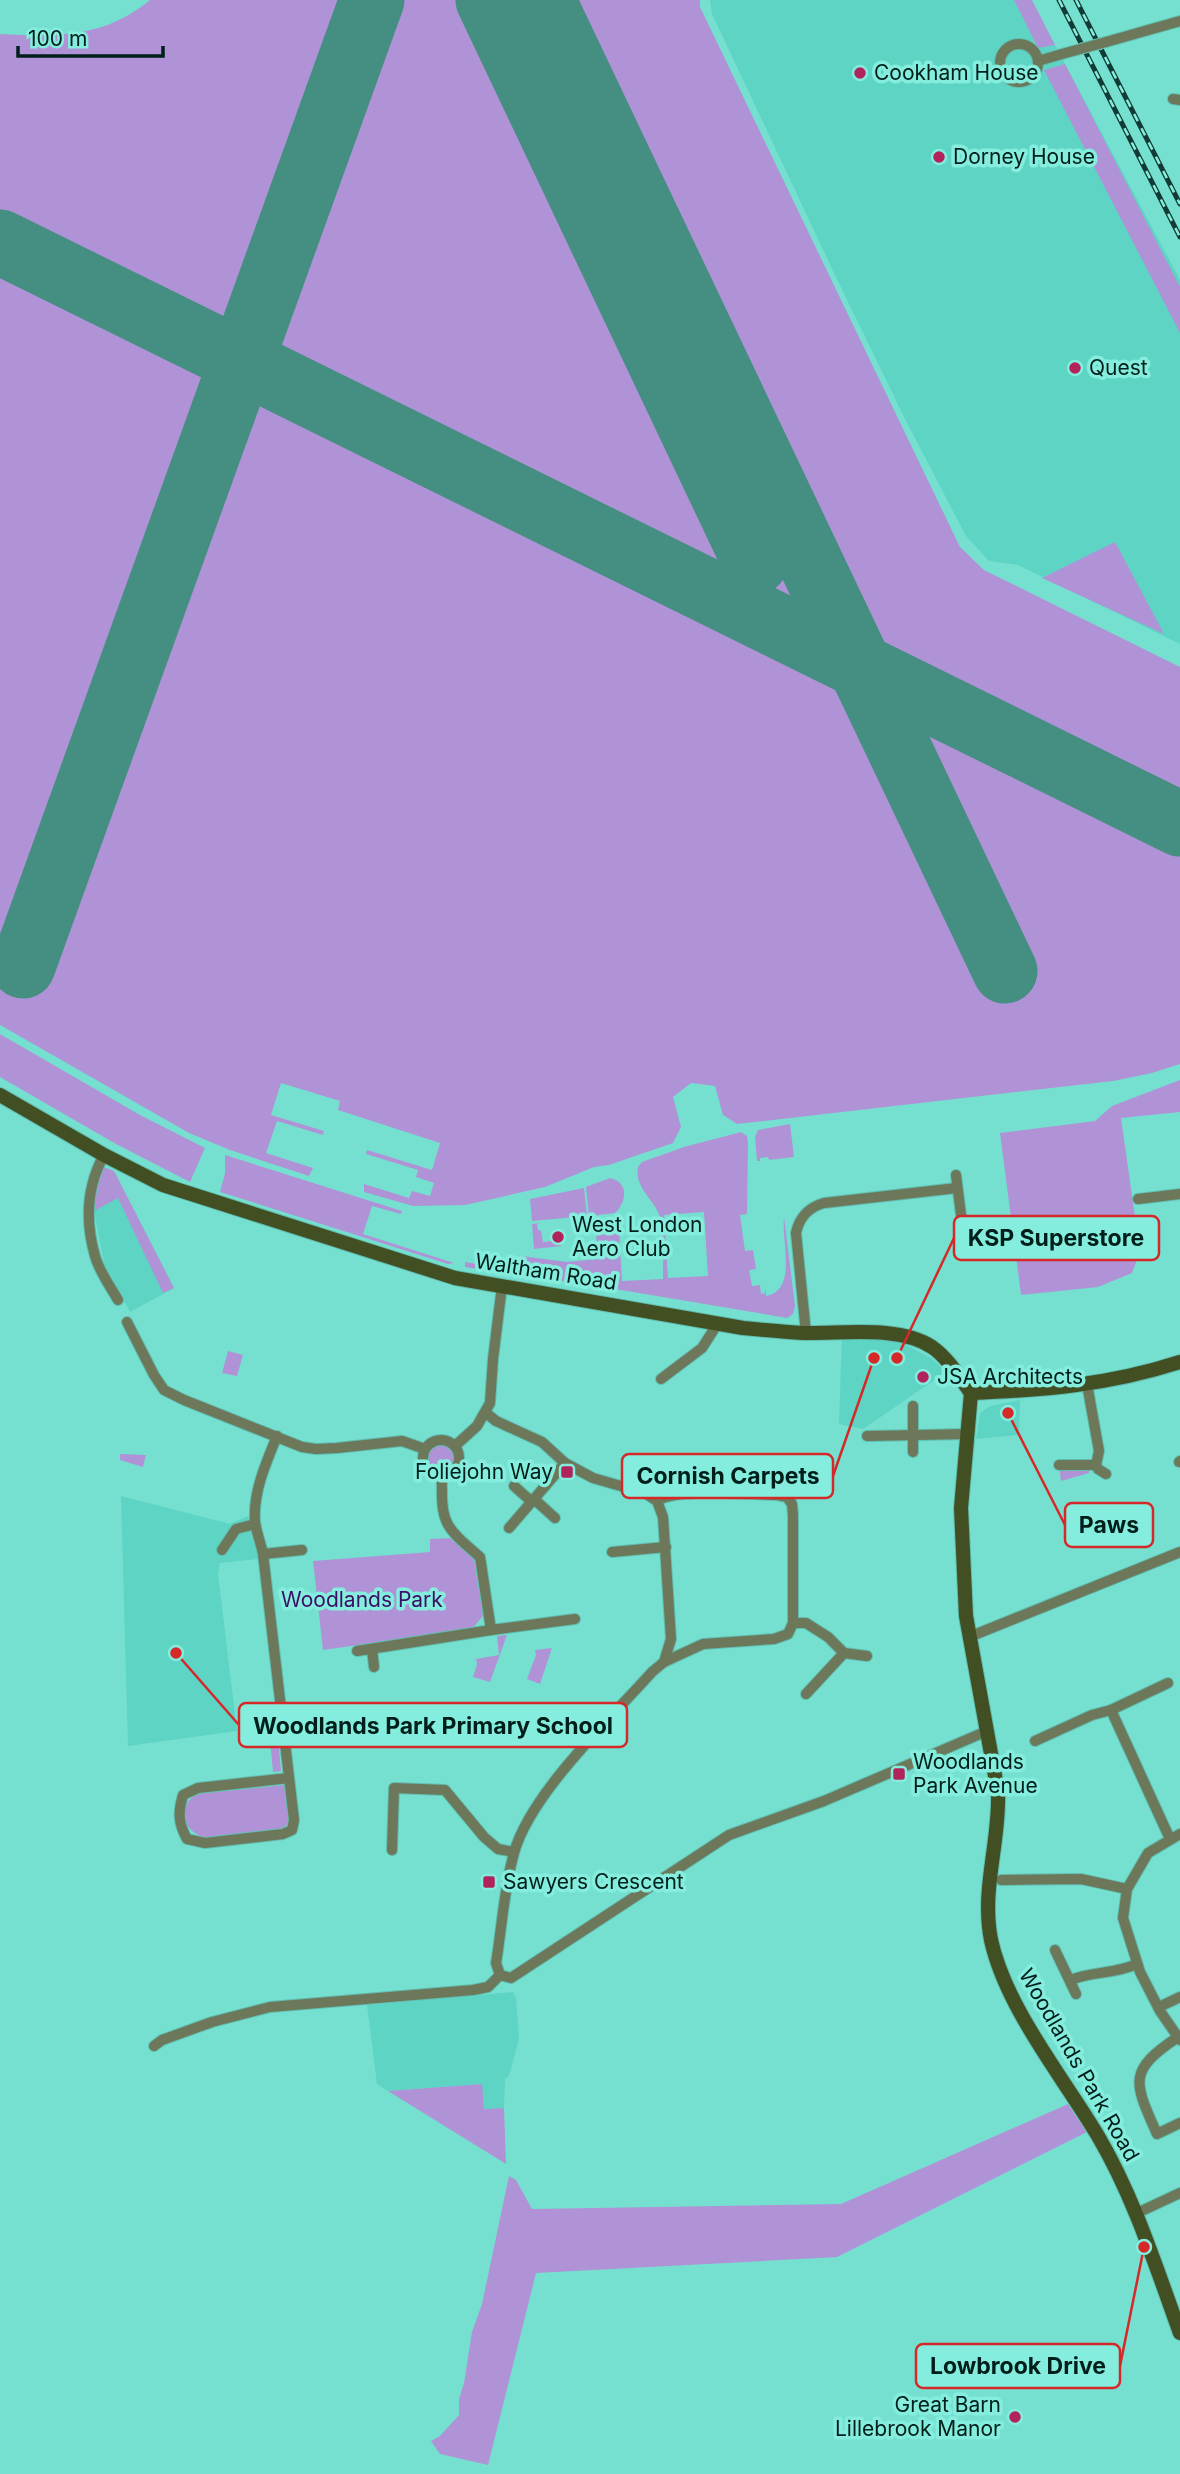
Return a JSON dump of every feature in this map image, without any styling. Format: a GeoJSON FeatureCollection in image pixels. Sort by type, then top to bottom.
{"type":"FeatureCollection","features":[{"type":"Feature","properties":{"kind":"street"},"geometry":{"type":"LineString","coordinates":[[1038,61],[1180,21]]}},
{"type":"Feature","properties":{"kind":"street","name":"Waltham Road"},"geometry":{"type":"LineString","coordinates":[[0,1096],[163,1185],[455,1278],[718,1323],[806,1333],[873,1332],[901,1335],[932,1347],[957,1373],[971,1393]]}},
{"type":"Feature","properties":{"kind":"street"},"geometry":{"type":"LineString","coordinates":[[104,1155],[96,1170],[89,1195],[89,1228],[95,1258],[118,1300]]}},
{"type":"Feature","properties":{"kind":"street"},"geometry":{"type":"LineString","coordinates":[[956,1175],[965,1255]]}},
{"type":"Feature","properties":{"kind":"street"},"geometry":{"type":"LineString","coordinates":[[806,1333],[796,1233],[798,1223],[805,1213],[824,1203],[957,1188]]}},
{"type":"Feature","properties":{"kind":"street"},"geometry":{"type":"LineString","coordinates":[[1138,1199],[1180,1194]]}},
{"type":"Feature","properties":{"kind":"street"},"geometry":{"type":"LineString","coordinates":[[455,1446],[477,1426],[491,1403],[493,1359],[502,1286]]}},
{"type":"Feature","properties":{"kind":"street"},"geometry":{"type":"LineString","coordinates":[[127,1322],[164,1390],[184,1400],[302,1447],[316,1449],[402,1441],[425,1450]]}},
{"type":"Feature","properties":{"kind":"street"},"geometry":{"type":"LineString","coordinates":[[661,1379],[702,1348],[718,1323]]}},
{"type":"Feature","properties":{"kind":"street"},"geometry":{"type":"LineString","coordinates":[[971,1393],[1030,1391],[1120,1380],[1180,1362]]}},
{"type":"Feature","properties":{"kind":"street"},"geometry":{"type":"LineString","coordinates":[[1087,1384],[1099,1451],[1096,1465],[1106,1474]]}},
{"type":"Feature","properties":{"kind":"street","name":"Woodlands Park Road"},"geometry":{"type":"LineString","coordinates":[[971,1393],[961,1508],[969,1637],[994,1764],[999,1818],[987,1902],[996,1957],[1024,2017],[1098,2137],[1135,2214],[1180,2333]]}},
{"type":"Feature","properties":{"kind":"street"},"geometry":{"type":"LineString","coordinates":[[913,1406],[913,1452]]}},
{"type":"Feature","properties":{"kind":"street"},"geometry":{"type":"LineString","coordinates":[[486,1413],[496,1421],[542,1442],[565,1463],[593,1478],[638,1490],[657,1501],[663,1517],[671,1639],[664,1662]]}},
{"type":"Feature","properties":{"kind":"street"},"geometry":{"type":"LineString","coordinates":[[867,1436],[967,1434]]}},
{"type":"Feature","properties":{"kind":"street"},"geometry":{"type":"LineString","coordinates":[[277,1436],[262,1473],[255,1524],[263,1554],[294,1820],[292,1830],[283,1834],[205,1843],[187,1839],[180,1826],[179,1809],[183,1795],[198,1788],[289,1778]]}},
{"type":"Feature","properties":{"kind":"street"},"geometry":{"type":"LineString","coordinates":[[445,1440],[455,1446],[459,1456],[456,1468],[442,1476],[430,1472],[424,1462],[425,1450],[429,1445],[445,1440]]}},
{"type":"Feature","properties":{"kind":"street"},"geometry":{"type":"LineString","coordinates":[[509,1528],[565,1463]]}},
{"type":"Feature","properties":{"kind":"street"},"geometry":{"type":"LineString","coordinates":[[1059,1465],[1096,1465]]}},
{"type":"Feature","properties":{"kind":"street"},"geometry":{"type":"LineString","coordinates":[[442,1476],[444,1520],[456,1536],[480,1557],[491,1630]]}},
{"type":"Feature","properties":{"kind":"street"},"geometry":{"type":"LineString","coordinates":[[513,1486],[555,1518]]}},
{"type":"Feature","properties":{"kind":"street"},"geometry":{"type":"LineString","coordinates":[[787,1497],[800,1488]]}},
{"type":"Feature","properties":{"kind":"street"},"geometry":{"type":"LineString","coordinates":[[506,1977],[496,1964],[514,1852],[532,1812],[565,1770],[664,1662],[702,1644],[782,1637],[788,1634],[793,1623],[793,1515],[792,1504],[787,1497],[690,1494],[664,1496],[657,1501]]}},
{"type":"Feature","properties":{"kind":"street"},"geometry":{"type":"LineString","coordinates":[[222,1550],[236,1530],[255,1524]]}},
{"type":"Feature","properties":{"kind":"street"},"geometry":{"type":"LineString","coordinates":[[612,1552],[666,1547]]}},
{"type":"Feature","properties":{"kind":"street"},"geometry":{"type":"LineString","coordinates":[[263,1554],[302,1550]]}},
{"type":"Feature","properties":{"kind":"street"},"geometry":{"type":"LineString","coordinates":[[969,1637],[1180,1552]]}},
{"type":"Feature","properties":{"kind":"street"},"geometry":{"type":"LineString","coordinates":[[357,1651],[575,1619]]}},
{"type":"Feature","properties":{"kind":"street"},"geometry":{"type":"LineString","coordinates":[[561,1621],[563,1635]]}},
{"type":"Feature","properties":{"kind":"street"},"geometry":{"type":"LineString","coordinates":[[793,1623],[806,1623],[828,1637],[844,1653],[867,1656]]}},
{"type":"Feature","properties":{"kind":"street"},"geometry":{"type":"LineString","coordinates":[[671,1639],[688,1650]]}},
{"type":"Feature","properties":{"kind":"street"},"geometry":{"type":"LineString","coordinates":[[372,1649],[374,1667]]}},
{"type":"Feature","properties":{"kind":"street"},"geometry":{"type":"LineString","coordinates":[[806,1694],[844,1653]]}},
{"type":"Feature","properties":{"kind":"street"},"geometry":{"type":"LineString","coordinates":[[1035,1741],[1091,1714],[1111,1710],[1168,1683]]}},
{"type":"Feature","properties":{"kind":"street"},"geometry":{"type":"LineString","coordinates":[[1111,1710],[1175,1836],[1148,1853],[1127,1889],[1123,1918],[1137,1964],[1179,2039],[1153,2054],[1146,2063],[1140,2071],[1139,2091],[1157,2134],[1180,2123]]}},
{"type":"Feature","properties":{"kind":"street"},"geometry":{"type":"LineString","coordinates":[[154,2046],[162,2040],[212,2022],[270,2007],[488,1987],[729,1835],[824,1801],[987,1731]]}},
{"type":"Feature","properties":{"kind":"street"},"geometry":{"type":"LineString","coordinates":[[392,1850],[394,1788],[445,1790],[484,1837],[498,1849],[514,1852]]}},
{"type":"Feature","properties":{"kind":"street"},"geometry":{"type":"LineString","coordinates":[[1001,1880],[1023,1873],[1081,1879],[1127,1889]]}},
{"type":"Feature","properties":{"kind":"street"},"geometry":{"type":"LineString","coordinates":[[1055,1950],[1076,1994]]}},
{"type":"Feature","properties":{"kind":"street"},"geometry":{"type":"LineString","coordinates":[[1070,1980],[1089,1973],[1123,1970],[1137,1964]]}},
{"type":"Feature","properties":{"kind":"street"},"geometry":{"type":"LineString","coordinates":[[1159,2007],[1180,1997]]}},
{"type":"Feature","properties":{"kind":"street"},"geometry":{"type":"LineString","coordinates":[[1135,2214],[1180,2193]]}},
{"type":"Feature","properties":{"kind":"shaded area"},"geometry":{"type":"Polygon","coordinates":[[[710,0],[1031,0],[1180,280],[1180,644],[1018,565],[989,561],[966,536],[835,275],[712,14],[710,0]]]}},
{"type":"Feature","properties":{"kind":"shaded area"},"geometry":{"type":"Polygon","coordinates":[[[114,1171],[174,1288],[130,1312],[104,1263],[94,1211],[114,1171]]]}},
{"type":"Feature","properties":{"kind":"shaded area"},"geometry":{"type":"Polygon","coordinates":[[[842,1334],[904,1344],[931,1358],[946,1372],[863,1429],[839,1424],[842,1334]]]}},
{"type":"Feature","properties":{"kind":"shaded area"},"geometry":{"type":"Polygon","coordinates":[[[1020,1400],[1019,1435],[976,1439],[980,1413],[990,1406],[1020,1400]]]}},
{"type":"Feature","properties":{"kind":"shaded area"},"geometry":{"type":"Polygon","coordinates":[[[121,1496],[230,1524],[248,1516],[250,1530],[255,1535],[258,1559],[220,1563],[218,1574],[237,1731],[128,1746],[121,1496]]]}},
{"type":"Feature","properties":{"kind":"shaded area"},"geometry":{"type":"Polygon","coordinates":[[[513,1992],[516,1998],[519,2039],[509,2076],[505,2079],[504,2108],[484,2110],[481,2084],[388,2091],[377,2084],[367,2005],[513,1992]]]}},
{"type":"Feature","properties":{"kind":"green space"},"geometry":{"type":"Polygon","coordinates":[[[150,0],[700,0],[700,7],[960,547],[984,570],[1180,667],[1180,1064],[1113,1081],[737,1124],[723,1115],[715,1086],[691,1083],[673,1097],[681,1127],[673,1143],[609,1165],[594,1167],[545,1187],[465,1205],[413,1206],[364,1192],[364,1184],[409,1198],[412,1191],[430,1196],[434,1183],[416,1177],[418,1170],[366,1154],[367,1150],[432,1170],[440,1143],[338,1110],[340,1101],[281,1083],[271,1115],[324,1131],[323,1135],[277,1121],[266,1153],[313,1168],[309,1176],[230,1150],[189,1133],[0,1025],[0,34],[60,35],[97,28],[115,22],[150,0]]]}},
{"type":"Feature","properties":{"kind":"green space"},"geometry":{"type":"Polygon","coordinates":[[[1014,0],[1032,0],[1055,45],[1038,48],[1014,0]]]}},
{"type":"Feature","properties":{"kind":"green space"},"geometry":{"type":"Polygon","coordinates":[[[1065,64],[1180,287],[1180,333],[1044,70],[1065,64]]]}},
{"type":"Feature","properties":{"kind":"green space"},"geometry":{"type":"Polygon","coordinates":[[[1115,542],[1164,634],[1042,578],[1115,542]]]}},
{"type":"Feature","properties":{"kind":"green space"},"geometry":{"type":"Polygon","coordinates":[[[0,1034],[140,1115],[205,1148],[190,1182],[116,1144],[0,1077],[0,1034]]]}},
{"type":"Feature","properties":{"kind":"green space"},"geometry":{"type":"Polygon","coordinates":[[[1180,1080],[1180,1112],[1121,1118],[1140,1252],[1132,1273],[1098,1287],[1021,1295],[1000,1133],[1095,1121],[1112,1106],[1180,1080]]]}},
{"type":"Feature","properties":{"kind":"green space"},"geometry":{"type":"Polygon","coordinates":[[[790,1124],[794,1157],[769,1160],[768,1157],[757,1161],[755,1137],[758,1130],[790,1124]]]}},
{"type":"Feature","properties":{"kind":"green space"},"geometry":{"type":"Polygon","coordinates":[[[741,1132],[747,1136],[747,1214],[740,1215],[745,1251],[753,1250],[756,1269],[749,1270],[752,1286],[760,1285],[761,1294],[765,1293],[765,1285],[766,1296],[776,1292],[782,1284],[786,1263],[784,1217],[795,1306],[793,1314],[787,1318],[465,1267],[465,1262],[487,1266],[488,1260],[519,1264],[521,1256],[567,1262],[598,1259],[596,1232],[619,1230],[622,1281],[663,1279],[660,1217],[642,1188],[638,1167],[642,1162],[684,1147],[741,1132]],[[704,1212],[664,1215],[668,1278],[708,1276],[704,1212]]]}},
{"type":"Feature","properties":{"kind":"green space"},"geometry":{"type":"Polygon","coordinates":[[[225,1155],[402,1211],[401,1214],[372,1206],[363,1234],[454,1263],[448,1264],[220,1192],[225,1173],[225,1155]]]}},
{"type":"Feature","properties":{"kind":"green space"},"geometry":{"type":"Polygon","coordinates":[[[104,1167],[114,1171],[174,1288],[163,1293],[118,1198],[94,1211],[96,1188],[104,1167]]]}},
{"type":"Feature","properties":{"kind":"green space"},"geometry":{"type":"Polygon","coordinates":[[[610,1178],[623,1188],[624,1198],[619,1209],[615,1213],[589,1216],[586,1187],[610,1178]]]}},
{"type":"Feature","properties":{"kind":"green space"},"geometry":{"type":"Polygon","coordinates":[[[584,1188],[587,1216],[532,1221],[530,1199],[584,1188]]]}},
{"type":"Feature","properties":{"kind":"green space"},"geometry":{"type":"Polygon","coordinates":[[[541,1223],[537,1224],[543,1242],[560,1240],[561,1246],[534,1249],[532,1224],[541,1223]]]}},
{"type":"Feature","properties":{"kind":"green space"},"geometry":{"type":"Polygon","coordinates":[[[228,1351],[243,1355],[237,1376],[222,1373],[228,1351]]]}},
{"type":"Feature","properties":{"kind":"green space"},"geometry":{"type":"Polygon","coordinates":[[[442,1443],[452,1447],[456,1457],[452,1467],[442,1471],[432,1467],[428,1457],[432,1447],[442,1443]]]}},
{"type":"Feature","properties":{"kind":"green space"},"geometry":{"type":"Polygon","coordinates":[[[120,1454],[146,1455],[143,1467],[120,1460],[120,1454]]]}},
{"type":"Feature","properties":{"kind":"green space"},"geometry":{"type":"Polygon","coordinates":[[[1088,1463],[1089,1473],[1061,1481],[1059,1465],[1088,1463]]]}},
{"type":"Feature","properties":{"kind":"green space","name":"Woodlands Park"},"geometry":{"type":"Polygon","coordinates":[[[450,1538],[474,1559],[483,1616],[472,1629],[323,1650],[313,1561],[430,1552],[430,1539],[450,1538]]]}},
{"type":"Feature","properties":{"kind":"green space"},"geometry":{"type":"Polygon","coordinates":[[[507,1635],[490,1682],[473,1677],[476,1659],[499,1655],[497,1636],[507,1635]]]}},
{"type":"Feature","properties":{"kind":"green space"},"geometry":{"type":"Polygon","coordinates":[[[552,1648],[540,1684],[527,1679],[536,1655],[535,1650],[552,1648]]]}},
{"type":"Feature","properties":{"kind":"green space"},"geometry":{"type":"Polygon","coordinates":[[[278,1738],[281,1771],[273,1772],[270,1739],[278,1738]]]}},
{"type":"Feature","properties":{"kind":"green space"},"geometry":{"type":"Polygon","coordinates":[[[285,1785],[289,1822],[284,1828],[204,1838],[191,1829],[184,1818],[186,1806],[196,1794],[285,1785]]]}},
{"type":"Feature","properties":{"kind":"green space"},"geometry":{"type":"Polygon","coordinates":[[[482,2084],[484,2109],[504,2108],[506,2164],[388,2091],[482,2084]]]}},
{"type":"Feature","properties":{"kind":"green space"},"geometry":{"type":"Polygon","coordinates":[[[1068,2104],[1087,2132],[837,2257],[536,2273],[488,2465],[440,2454],[431,2441],[440,2436],[459,2415],[459,2399],[472,2332],[482,2304],[509,2176],[516,2180],[532,2209],[841,2204],[1068,2104]]]}},
{"type":"Feature","properties":{"kind":"runway"},"geometry":{"type":"LineString","coordinates":[[23,966],[372,0]]}},
{"type":"Feature","properties":{"kind":"runway"},"geometry":{"type":"LineString","coordinates":[[488,0],[755,563]]}},
{"type":"Feature","properties":{"kind":"runway"},"geometry":{"type":"LineString","coordinates":[[543,0],[1005,971]]}},
{"type":"Feature","properties":{"kind":"runway"},"geometry":{"type":"LineString","coordinates":[[0,242],[1180,824]]}},
{"type":"Feature","properties":{"kind":"railway"},"geometry":{"type":"LineString","coordinates":[[1059,0],[1180,237]]}},
{"type":"Feature","properties":{"kind":"railway"},"geometry":{"type":"LineString","coordinates":[[1076,0],[1180,204]]}},
{"type":"Feature","properties":{"kind":"place","name":"Cookham House"},"geometry":{"type":"Point","coordinates":[860,73]}},
{"type":"Feature","properties":{"kind":"place","name":"Dorney House"},"geometry":{"type":"Point","coordinates":[939,157]}},
{"type":"Feature","properties":{"kind":"place","name":"Quest"},"geometry":{"type":"Point","coordinates":[1075,368]}},
{"type":"Feature","properties":{"kind":"place","name":"West London Aero Club"},"geometry":{"type":"Point","coordinates":[558,1237]}},
{"type":"Feature","properties":{"kind":"place","name":"Cornish Carpets"},"geometry":{"type":"Point","coordinates":[874,1358]}},
{"type":"Feature","properties":{"kind":"place","name":"KSP Superstore"},"geometry":{"type":"Point","coordinates":[897,1358]}},
{"type":"Feature","properties":{"kind":"place","name":"JSA Architects"},"geometry":{"type":"Point","coordinates":[923,1377]}},
{"type":"Feature","properties":{"kind":"place","name":"Paws"},"geometry":{"type":"Point","coordinates":[1008,1413]}},
{"type":"Feature","properties":{"kind":"place","name":"Foliejohn Way"},"geometry":{"type":"Point","coordinates":[567,1472]}},
{"type":"Feature","properties":{"kind":"place","name":"Woodlands Park Primary School"},"geometry":{"type":"Point","coordinates":[176,1653]}},
{"type":"Feature","properties":{"kind":"place","name":"Woodlands Park Avenue"},"geometry":{"type":"Point","coordinates":[899,1774]}},
{"type":"Feature","properties":{"kind":"place","name":"Sawyers Crescent"},"geometry":{"type":"Point","coordinates":[489,1882]}},
{"type":"Feature","properties":{"kind":"place","name":"Lowbrook Drive"},"geometry":{"type":"Point","coordinates":[1144,2247]}},
{"type":"Feature","properties":{"kind":"place","name":"Great Barn Lillebrook Manor"},"geometry":{"type":"Point","coordinates":[1015,2417]}}]}
